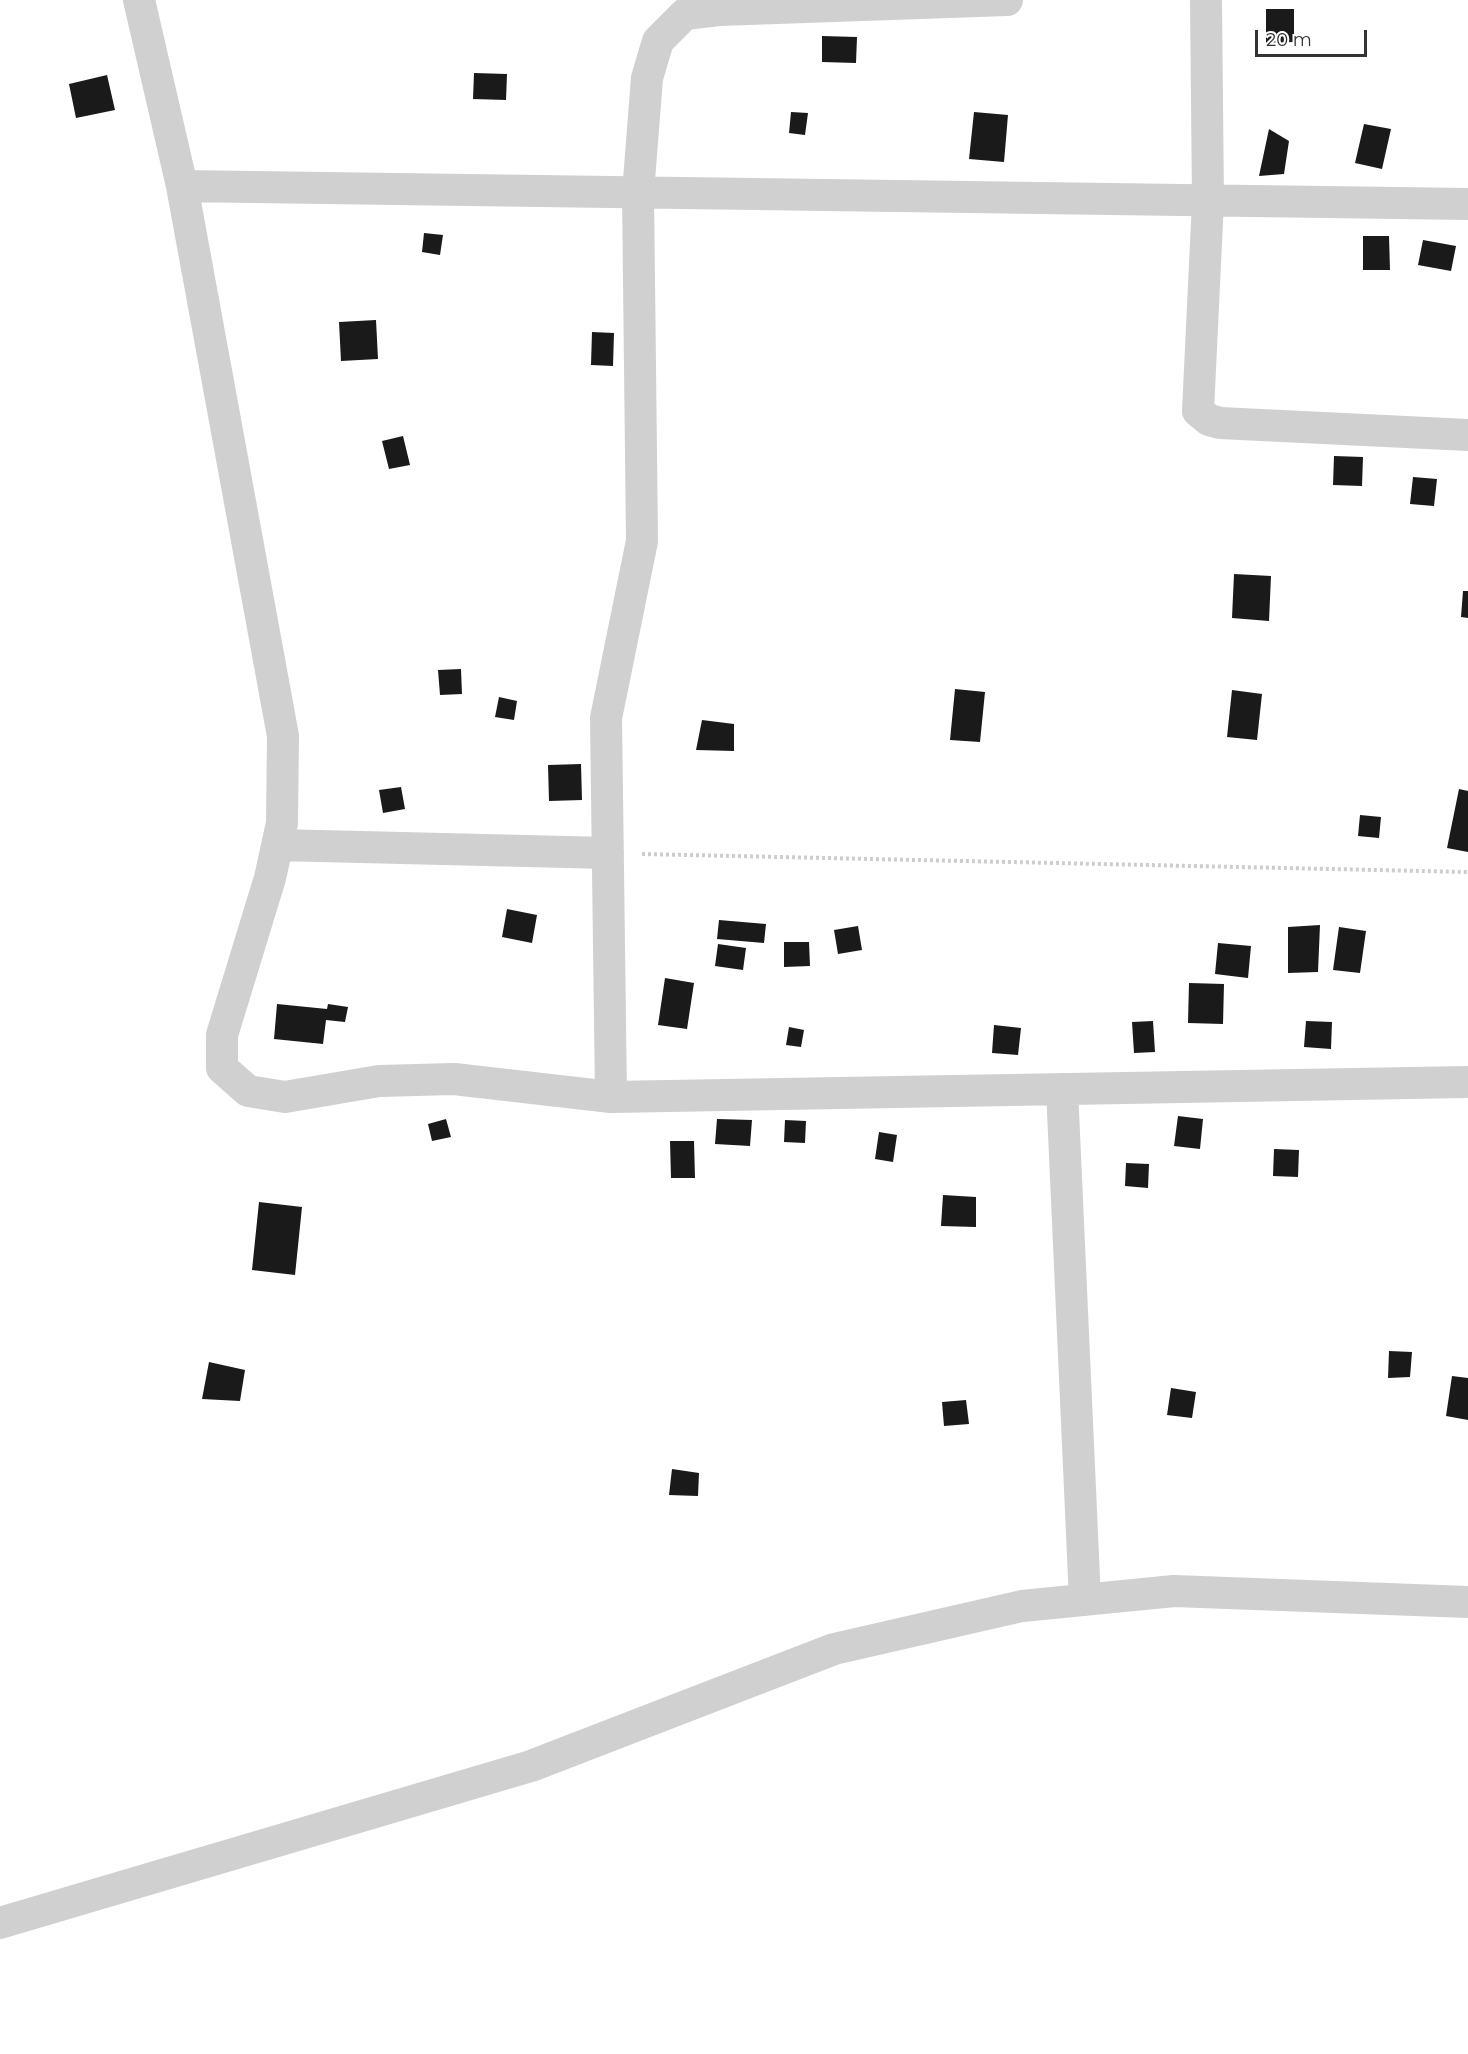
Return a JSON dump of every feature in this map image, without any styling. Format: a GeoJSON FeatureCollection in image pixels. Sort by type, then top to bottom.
{"type":"FeatureCollection","features":[{"type":"Feature","properties":{"kind":"street"},"geometry":{"type":"LineString","coordinates":[[139,0],[182,186],[283,736],[282,823],[278,845],[222,1035],[222,1068],[248,1091],[285,1097],[379,1082],[454,1079],[611,1097],[1468,1082]]}},
{"type":"Feature","properties":{"kind":"street"},"geometry":{"type":"LineString","coordinates":[[611,1097],[606,718],[642,541],[638,193],[647,78],[658,41],[685,14],[719,10],[1006,0]]}},
{"type":"Feature","properties":{"kind":"street"},"geometry":{"type":"LineString","coordinates":[[1206,0],[1208,201],[1198,411],[1209,420],[1220,423],[1468,435]]}},
{"type":"Feature","properties":{"kind":"street"},"geometry":{"type":"LineString","coordinates":[[182,186],[1468,204]]}},
{"type":"Feature","properties":{"kind":"street"},"geometry":{"type":"LineString","coordinates":[[278,845],[608,853]]}},
{"type":"Feature","properties":{"kind":"street"},"geometry":{"type":"LineString","coordinates":[[1062,1089],[1085,1600]]}},
{"type":"Feature","properties":{"kind":"street"},"geometry":{"type":"LineString","coordinates":[[0,1923],[531,1766],[834,1649],[1022,1606],[1174,1591],[1468,1602]]}},
{"type":"Feature","properties":{"kind":"path"},"geometry":{"type":"LineString","coordinates":[[608,853],[1468,872]]}},
{"type":"Feature","properties":{"kind":"building"},"geometry":{"type":"Polygon","coordinates":[[[1266,9],[1294,9],[1294,42],[1266,43],[1266,9]]]}},
{"type":"Feature","properties":{"kind":"building"},"geometry":{"type":"Polygon","coordinates":[[[822,36],[857,37],[856,63],[822,62],[822,36]]]}},
{"type":"Feature","properties":{"kind":"building"},"geometry":{"type":"Polygon","coordinates":[[[474,73],[507,74],[506,100],[473,99],[474,73]]]}},
{"type":"Feature","properties":{"kind":"building"},"geometry":{"type":"Polygon","coordinates":[[[107,75],[115,110],[76,118],[69,84],[107,75]]]}},
{"type":"Feature","properties":{"kind":"building"},"geometry":{"type":"Polygon","coordinates":[[[791,112],[808,113],[805,135],[789,133],[791,112]]]}},
{"type":"Feature","properties":{"kind":"building"},"geometry":{"type":"Polygon","coordinates":[[[974,112],[1008,115],[1004,162],[969,159],[974,112]]]}},
{"type":"Feature","properties":{"kind":"building"},"geometry":{"type":"Polygon","coordinates":[[[1364,124],[1391,129],[1382,169],[1355,163],[1364,124]]]}},
{"type":"Feature","properties":{"kind":"building"},"geometry":{"type":"Polygon","coordinates":[[[1269,129],[1289,141],[1284,174],[1259,176],[1269,129]]]}},
{"type":"Feature","properties":{"kind":"building"},"geometry":{"type":"Polygon","coordinates":[[[424,233],[443,235],[440,255],[422,252],[424,233]]]}},
{"type":"Feature","properties":{"kind":"building"},"geometry":{"type":"Polygon","coordinates":[[[1363,236],[1389,236],[1390,270],[1363,270],[1363,236]]]}},
{"type":"Feature","properties":{"kind":"building"},"geometry":{"type":"Polygon","coordinates":[[[1423,240],[1456,246],[1451,271],[1418,265],[1423,240]]]}},
{"type":"Feature","properties":{"kind":"building"},"geometry":{"type":"Polygon","coordinates":[[[376,320],[378,359],[341,361],[339,322],[376,320]]]}},
{"type":"Feature","properties":{"kind":"building"},"geometry":{"type":"Polygon","coordinates":[[[592,332],[614,333],[613,366],[591,365],[592,332]]]}},
{"type":"Feature","properties":{"kind":"building"},"geometry":{"type":"Polygon","coordinates":[[[403,436],[410,465],[389,469],[382,441],[403,436]]]}},
{"type":"Feature","properties":{"kind":"building"},"geometry":{"type":"Polygon","coordinates":[[[1334,456],[1363,457],[1362,486],[1333,485],[1334,456]]]}},
{"type":"Feature","properties":{"kind":"building"},"geometry":{"type":"Polygon","coordinates":[[[1413,477],[1437,479],[1434,506],[1410,504],[1413,477]]]}},
{"type":"Feature","properties":{"kind":"building"},"geometry":{"type":"Polygon","coordinates":[[[1234,574],[1271,576],[1269,621],[1232,618],[1234,574]]]}},
{"type":"Feature","properties":{"kind":"building"},"geometry":{"type":"Polygon","coordinates":[[[1463,591],[1468,591],[1468,618],[1461,617],[1463,591]]]}},
{"type":"Feature","properties":{"kind":"building"},"geometry":{"type":"Polygon","coordinates":[[[461,669],[462,694],[440,695],[438,670],[461,669]]]}},
{"type":"Feature","properties":{"kind":"building"},"geometry":{"type":"Polygon","coordinates":[[[955,689],[985,692],[980,742],[950,740],[955,689]]]}},
{"type":"Feature","properties":{"kind":"building"},"geometry":{"type":"Polygon","coordinates":[[[1232,690],[1262,694],[1257,740],[1227,737],[1232,690]]]}},
{"type":"Feature","properties":{"kind":"building"},"geometry":{"type":"Polygon","coordinates":[[[499,697],[517,701],[514,720],[495,717],[499,697]]]}},
{"type":"Feature","properties":{"kind":"building"},"geometry":{"type":"Polygon","coordinates":[[[702,720],[734,724],[734,751],[696,750],[702,720]]]}},
{"type":"Feature","properties":{"kind":"building"},"geometry":{"type":"Polygon","coordinates":[[[581,764],[582,800],[549,801],[548,765],[581,764]]]}},
{"type":"Feature","properties":{"kind":"building"},"geometry":{"type":"Polygon","coordinates":[[[401,787],[405,809],[383,813],[379,790],[401,787]]]}},
{"type":"Feature","properties":{"kind":"building"},"geometry":{"type":"Polygon","coordinates":[[[1459,789],[1468,791],[1468,852],[1447,848],[1459,789]]]}},
{"type":"Feature","properties":{"kind":"building"},"geometry":{"type":"Polygon","coordinates":[[[1360,815],[1381,817],[1379,838],[1358,836],[1360,815]]]}},
{"type":"Feature","properties":{"kind":"building"},"geometry":{"type":"Polygon","coordinates":[[[507,909],[537,915],[532,943],[502,937],[507,909]]]}},
{"type":"Feature","properties":{"kind":"building"},"geometry":{"type":"Polygon","coordinates":[[[719,920],[766,924],[764,943],[717,939],[719,920]]]}},
{"type":"Feature","properties":{"kind":"building"},"geometry":{"type":"Polygon","coordinates":[[[1320,925],[1318,972],[1288,973],[1288,927],[1320,925]]]}},
{"type":"Feature","properties":{"kind":"building"},"geometry":{"type":"Polygon","coordinates":[[[858,926],[862,950],[838,954],[834,930],[858,926]]]}},
{"type":"Feature","properties":{"kind":"building"},"geometry":{"type":"Polygon","coordinates":[[[1339,927],[1366,931],[1360,973],[1333,970],[1339,927]]]}},
{"type":"Feature","properties":{"kind":"building"},"geometry":{"type":"Polygon","coordinates":[[[784,942],[809,942],[810,966],[784,967],[784,942]]]}},
{"type":"Feature","properties":{"kind":"building"},"geometry":{"type":"Polygon","coordinates":[[[1218,943],[1251,946],[1248,978],[1215,974],[1218,943]]]}},
{"type":"Feature","properties":{"kind":"building"},"geometry":{"type":"Polygon","coordinates":[[[718,944],[746,948],[743,970],[715,966],[718,944]]]}},
{"type":"Feature","properties":{"kind":"building"},"geometry":{"type":"Polygon","coordinates":[[[665,978],[694,983],[687,1029],[658,1025],[665,978]]]}},
{"type":"Feature","properties":{"kind":"building"},"geometry":{"type":"Polygon","coordinates":[[[1189,983],[1224,984],[1223,1024],[1188,1023],[1189,983]]]}},
{"type":"Feature","properties":{"kind":"building"},"geometry":{"type":"Polygon","coordinates":[[[277,1004],[327,1009],[328,1004],[348,1007],[345,1022],[326,1020],[323,1044],[274,1039],[277,1004]]]}},
{"type":"Feature","properties":{"kind":"building"},"geometry":{"type":"Polygon","coordinates":[[[1153,1021],[1155,1052],[1134,1053],[1132,1022],[1153,1021]]]}},
{"type":"Feature","properties":{"kind":"building"},"geometry":{"type":"Polygon","coordinates":[[[1306,1021],[1332,1022],[1331,1049],[1304,1047],[1306,1021]]]}},
{"type":"Feature","properties":{"kind":"building"},"geometry":{"type":"Polygon","coordinates":[[[994,1025],[1021,1028],[1018,1055],[992,1053],[994,1025]]]}},
{"type":"Feature","properties":{"kind":"building"},"geometry":{"type":"Polygon","coordinates":[[[789,1027],[804,1030],[801,1047],[786,1045],[789,1027]]]}},
{"type":"Feature","properties":{"kind":"building"},"geometry":{"type":"Polygon","coordinates":[[[1178,1116],[1203,1119],[1200,1149],[1174,1146],[1178,1116]]]}},
{"type":"Feature","properties":{"kind":"building"},"geometry":{"type":"Polygon","coordinates":[[[446,1119],[451,1137],[432,1141],[428,1124],[446,1119]]]}},
{"type":"Feature","properties":{"kind":"building"},"geometry":{"type":"Polygon","coordinates":[[[717,1119],[752,1120],[750,1146],[715,1144],[717,1119]]]}},
{"type":"Feature","properties":{"kind":"building"},"geometry":{"type":"Polygon","coordinates":[[[785,1120],[806,1121],[805,1143],[784,1142],[785,1120]]]}},
{"type":"Feature","properties":{"kind":"building"},"geometry":{"type":"Polygon","coordinates":[[[879,1132],[897,1135],[893,1162],[875,1159],[879,1132]]]}},
{"type":"Feature","properties":{"kind":"building"},"geometry":{"type":"Polygon","coordinates":[[[670,1141],[694,1141],[695,1178],[671,1178],[670,1141]]]}},
{"type":"Feature","properties":{"kind":"building"},"geometry":{"type":"Polygon","coordinates":[[[1274,1149],[1299,1150],[1298,1177],[1273,1176],[1274,1149]]]}},
{"type":"Feature","properties":{"kind":"building"},"geometry":{"type":"Polygon","coordinates":[[[1126,1163],[1149,1164],[1148,1188],[1125,1186],[1126,1163]]]}},
{"type":"Feature","properties":{"kind":"building"},"geometry":{"type":"Polygon","coordinates":[[[943,1195],[976,1197],[976,1227],[941,1226],[943,1195]]]}},
{"type":"Feature","properties":{"kind":"building"},"geometry":{"type":"Polygon","coordinates":[[[259,1202],[302,1207],[295,1275],[252,1270],[259,1202]]]}},
{"type":"Feature","properties":{"kind":"building"},"geometry":{"type":"Polygon","coordinates":[[[1389,1351],[1412,1352],[1410,1377],[1388,1378],[1389,1351]]]}},
{"type":"Feature","properties":{"kind":"building"},"geometry":{"type":"Polygon","coordinates":[[[209,1362],[245,1370],[240,1401],[202,1399],[209,1362]]]}},
{"type":"Feature","properties":{"kind":"building"},"geometry":{"type":"Polygon","coordinates":[[[1452,1376],[1468,1378],[1468,1420],[1446,1416],[1452,1376]]]}},
{"type":"Feature","properties":{"kind":"building"},"geometry":{"type":"Polygon","coordinates":[[[1171,1388],[1196,1392],[1192,1418],[1167,1415],[1171,1388]]]}},
{"type":"Feature","properties":{"kind":"building"},"geometry":{"type":"Polygon","coordinates":[[[966,1400],[969,1424],[944,1426],[942,1402],[966,1400]]]}},
{"type":"Feature","properties":{"kind":"building"},"geometry":{"type":"Polygon","coordinates":[[[672,1469],[699,1473],[698,1496],[669,1495],[672,1469]]]}}]}
